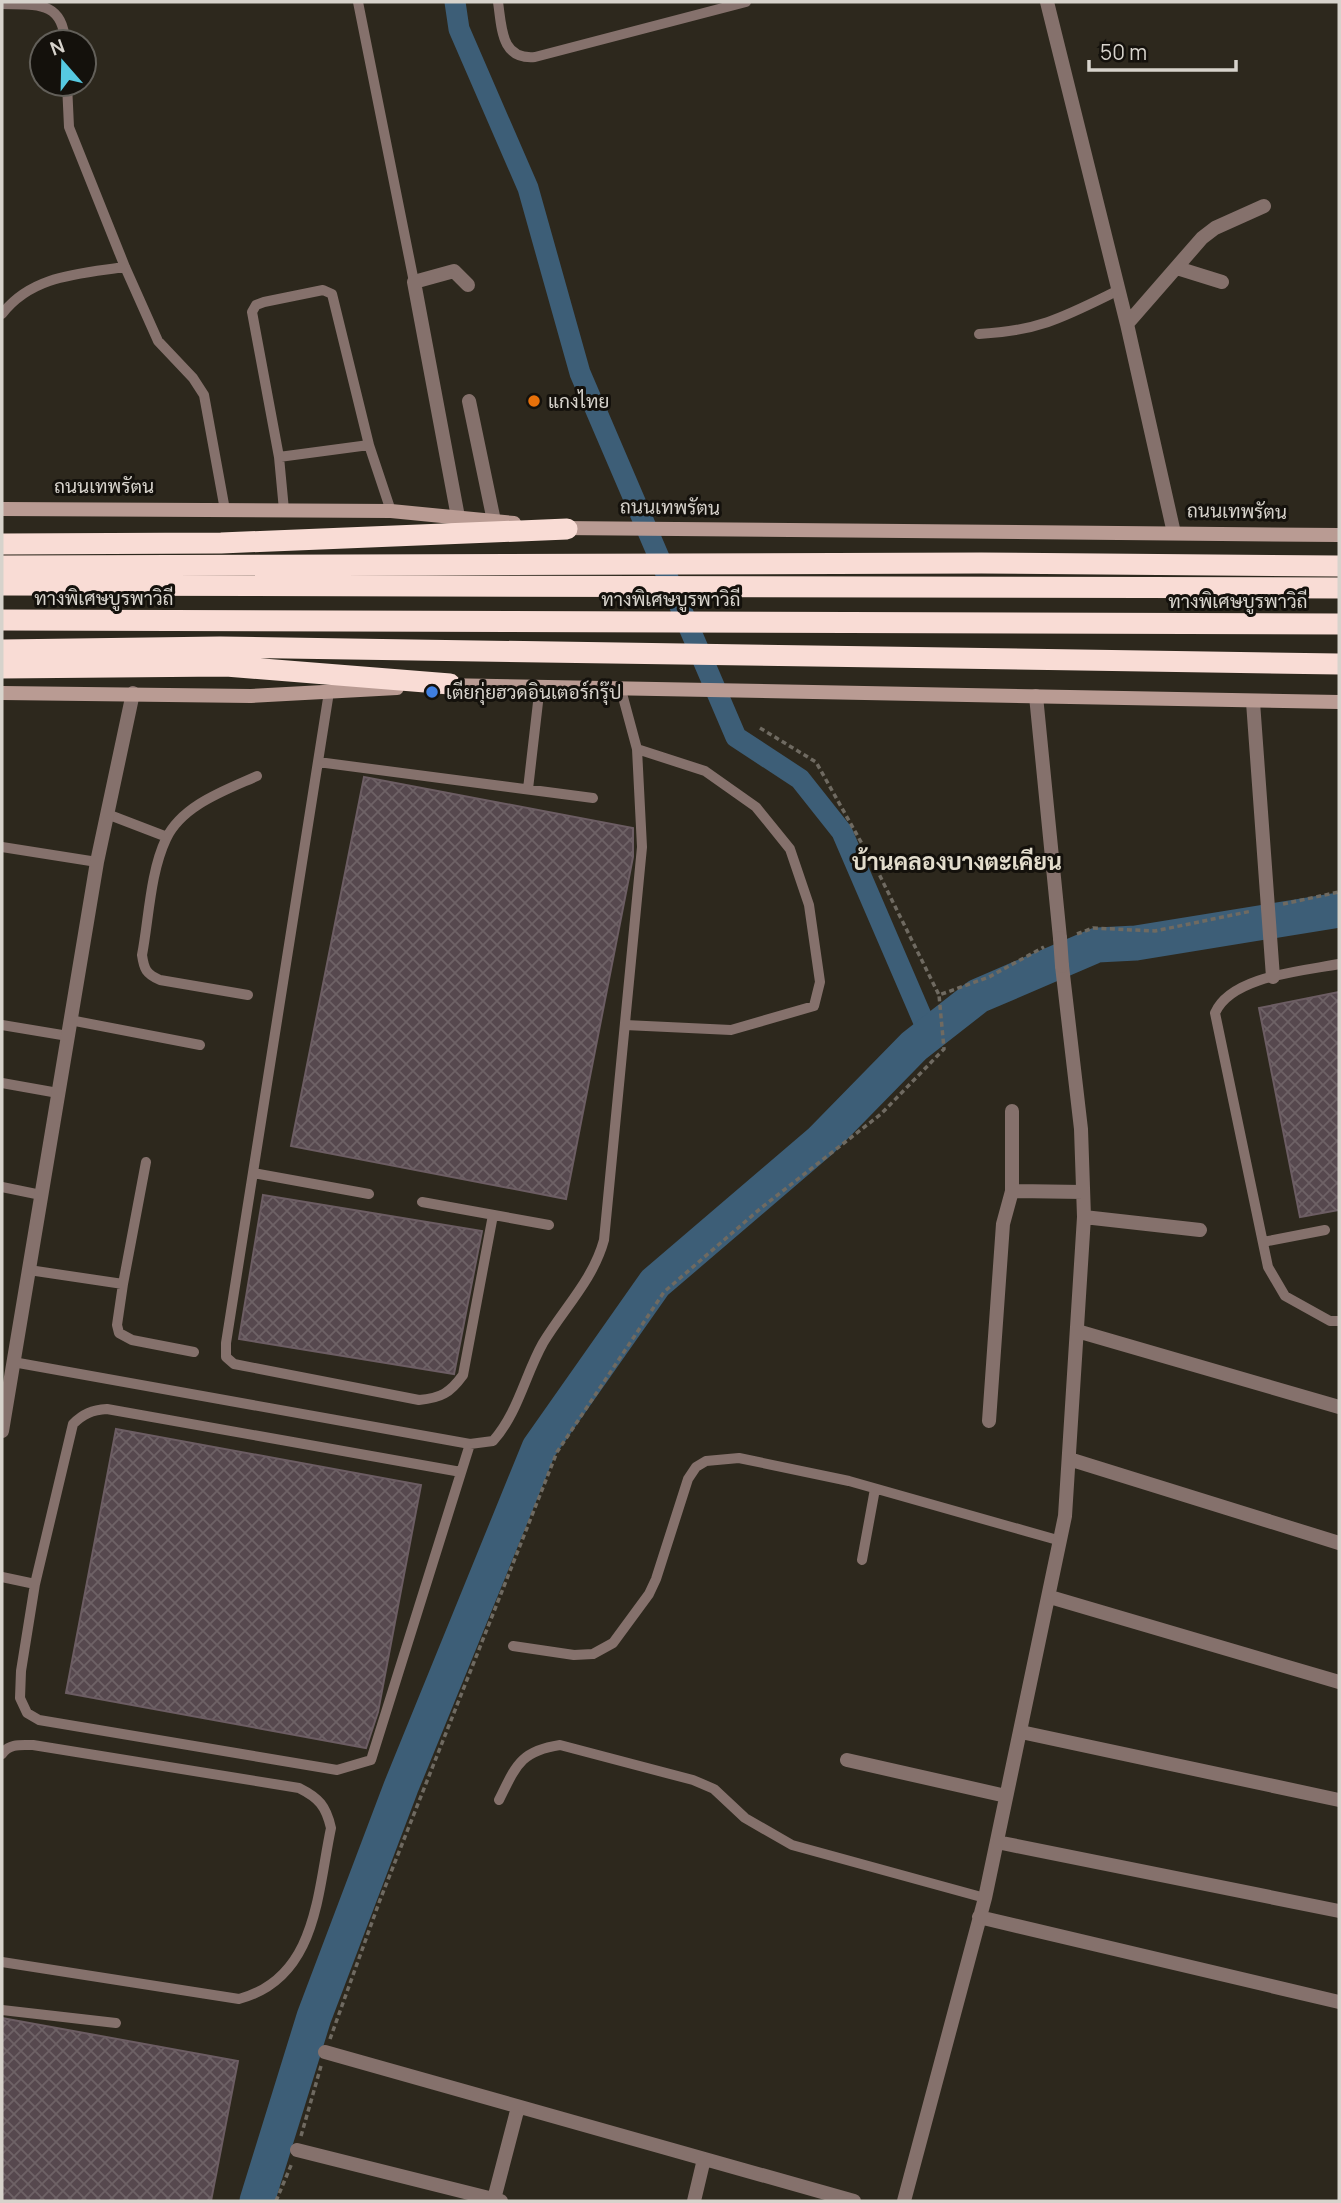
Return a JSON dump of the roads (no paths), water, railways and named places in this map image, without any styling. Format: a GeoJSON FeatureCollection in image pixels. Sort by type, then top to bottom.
{"type":"FeatureCollection","features":[{"type":"Feature","properties":{"kind":"highway"},"geometry":{"type":"LineString","coordinates":[[2,544],[221,544],[567,528]]}},
{"type":"Feature","properties":{"kind":"highway"},"geometry":{"type":"LineString","coordinates":[[2,566],[981,563],[1339,566]]}},
{"type":"Feature","properties":{"kind":"highway","name":"ทางพิเศษบูรพาวิถี"},"geometry":{"type":"LineString","coordinates":[[2,585],[1339,588]]}},
{"type":"Feature","properties":{"kind":"highway","name":"ทางพิเศษบูรพาวิถี"},"geometry":{"type":"LineString","coordinates":[[2,620],[1339,624]]}},
{"type":"Feature","properties":{"kind":"highway"},"geometry":{"type":"LineString","coordinates":[[2,650],[220,647],[1339,664]]}},
{"type":"Feature","properties":{"kind":"highway"},"geometry":{"type":"LineString","coordinates":[[2,668],[226,666],[450,684]]}},
{"type":"Feature","properties":{"kind":"main road","name":"ถนนเทพรัตน"},"geometry":{"type":"LineString","coordinates":[[2,509],[391,511],[567,528],[1339,535]]}},
{"type":"Feature","properties":{"kind":"main road"},"geometry":{"type":"LineString","coordinates":[[2,693],[251,696],[450,684],[1339,702]]}},
{"type":"Feature","properties":{"kind":"street"},"geometry":{"type":"LineString","coordinates":[[1047,2],[1119,290],[1174,533]]}},
{"type":"Feature","properties":{"kind":"street"},"geometry":{"type":"LineString","coordinates":[[1127,324],[1202,238],[1214,228],[1264,206]]}},
{"type":"Feature","properties":{"kind":"street"},"geometry":{"type":"LineString","coordinates":[[1177,268],[1222,282]]}},
{"type":"Feature","properties":{"kind":"street"},"geometry":{"type":"LineString","coordinates":[[458,517],[414,282],[454,271],[468,285]]}},
{"type":"Feature","properties":{"kind":"street"},"geometry":{"type":"LineString","coordinates":[[469,401],[494,521]]}},
{"type":"Feature","properties":{"kind":"street"},"geometry":{"type":"LineString","coordinates":[[2,1431],[96,862],[133,693]]}},
{"type":"Feature","properties":{"kind":"street"},"geometry":{"type":"LineString","coordinates":[[904,2201],[985,1898],[1061,1541],[1069,1460],[1084,1217],[1081,1129],[1062,967],[1065,937],[1036,696]]}},
{"type":"Feature","properties":{"kind":"street"},"geometry":{"type":"LineString","coordinates":[[1254,702],[1273,977]]}},
{"type":"Feature","properties":{"kind":"street"},"geometry":{"type":"LineString","coordinates":[[989,1421],[1003,1224],[1012,1191],[1012,1111]]}},
{"type":"Feature","properties":{"kind":"street"},"geometry":{"type":"LineString","coordinates":[[1012,1191],[1083,1192]]}},
{"type":"Feature","properties":{"kind":"street"},"geometry":{"type":"LineString","coordinates":[[1084,1217],[1200,1230]]}},
{"type":"Feature","properties":{"kind":"street"},"geometry":{"type":"LineString","coordinates":[[1077,1331],[1339,1407]]}},
{"type":"Feature","properties":{"kind":"street"},"geometry":{"type":"LineString","coordinates":[[1069,1460],[1339,1543]]}},
{"type":"Feature","properties":{"kind":"street"},"geometry":{"type":"LineString","coordinates":[[1050,1597],[1339,1682]]}},
{"type":"Feature","properties":{"kind":"street"},"geometry":{"type":"LineString","coordinates":[[1021,1732],[1339,1800]]}},
{"type":"Feature","properties":{"kind":"street"},"geometry":{"type":"LineString","coordinates":[[847,1760],[1006,1796]]}},
{"type":"Feature","properties":{"kind":"street"},"geometry":{"type":"LineString","coordinates":[[997,1842],[1339,1911]]}},
{"type":"Feature","properties":{"kind":"street"},"geometry":{"type":"LineString","coordinates":[[979,1917],[1339,2002]]}},
{"type":"Feature","properties":{"kind":"street"},"geometry":{"type":"LineString","coordinates":[[325,2052],[854,2201]]}},
{"type":"Feature","properties":{"kind":"street"},"geometry":{"type":"LineString","coordinates":[[297,2150],[497,2200],[519,2107]]}},
{"type":"Feature","properties":{"kind":"street"},"geometry":{"type":"LineString","coordinates":[[694,2201],[705,2159]]}},
{"type":"Feature","properties":{"kind":"lane"},"geometry":{"type":"LineString","coordinates":[[358,2],[414,282]]}},
{"type":"Feature","properties":{"kind":"lane"},"geometry":{"type":"LineString","coordinates":[[498,2],[503,35],[513,54],[520,58],[535,57],[746,2]]}},
{"type":"Feature","properties":{"kind":"lane"},"geometry":{"type":"LineString","coordinates":[[2,4],[45,6],[57,15],[63,28]]}},
{"type":"Feature","properties":{"kind":"lane"},"geometry":{"type":"LineString","coordinates":[[67,98],[69,127],[158,341],[193,378],[204,395],[225,510]]}},
{"type":"Feature","properties":{"kind":"lane"},"geometry":{"type":"LineString","coordinates":[[2,314],[13,300],[44,281],[125,267]]}},
{"type":"Feature","properties":{"kind":"lane"},"geometry":{"type":"LineString","coordinates":[[284,510],[279,457],[252,312],[256,305],[264,302],[323,290],[332,294],[369,445],[391,511]]}},
{"type":"Feature","properties":{"kind":"lane"},"geometry":{"type":"LineString","coordinates":[[979,334],[1013,332],[1045,325],[1119,290]]}},
{"type":"Feature","properties":{"kind":"lane"},"geometry":{"type":"LineString","coordinates":[[279,457],[369,445]]}},
{"type":"Feature","properties":{"kind":"lane"},"geometry":{"type":"LineString","coordinates":[[528,789],[540,685]]}},
{"type":"Feature","properties":{"kind":"lane"},"geometry":{"type":"LineString","coordinates":[[13,1362],[470,1444],[493,1441],[504,1428],[541,1346],[598,1263],[604,1240],[642,847],[637,749],[620,686]]}},
{"type":"Feature","properties":{"kind":"lane"},"geometry":{"type":"LineString","coordinates":[[329,692],[226,1357],[234,1364],[419,1400],[438,1398],[451,1391],[463,1375],[493,1215]]}},
{"type":"Feature","properties":{"kind":"lane"},"geometry":{"type":"LineString","coordinates":[[625,1025],[730,1030],[814,1006],[820,982],[809,905],[790,849],[756,807],[705,771],[637,749]]}},
{"type":"Feature","properties":{"kind":"lane"},"geometry":{"type":"LineString","coordinates":[[318,762],[593,798]]}},
{"type":"Feature","properties":{"kind":"lane"},"geometry":{"type":"LineString","coordinates":[[248,995],[160,980],[149,975],[144,968],[142,955],[167,837],[192,810],[217,794],[257,776]]}},
{"type":"Feature","properties":{"kind":"lane"},"geometry":{"type":"LineString","coordinates":[[107,814],[167,837]]}},
{"type":"Feature","properties":{"kind":"lane"},"geometry":{"type":"LineString","coordinates":[[2,847],[96,862]]}},
{"type":"Feature","properties":{"kind":"lane"},"geometry":{"type":"LineString","coordinates":[[1339,964],[1273,977],[1230,992],[1220,1001],[1215,1013],[1268,1267],[1285,1296],[1330,1321],[1339,1321]]}},
{"type":"Feature","properties":{"kind":"lane"},"geometry":{"type":"LineString","coordinates":[[70,1020],[200,1045]]}},
{"type":"Feature","properties":{"kind":"lane"},"geometry":{"type":"LineString","coordinates":[[2,1025],[68,1036]]}},
{"type":"Feature","properties":{"kind":"lane"},"geometry":{"type":"LineString","coordinates":[[2,1083],[58,1093]]}},
{"type":"Feature","properties":{"kind":"lane"},"geometry":{"type":"LineString","coordinates":[[146,1162],[123,1284],[117,1325],[119,1333],[132,1340],[194,1353]]}},
{"type":"Feature","properties":{"kind":"lane"},"geometry":{"type":"LineString","coordinates":[[253,1173],[369,1194]]}},
{"type":"Feature","properties":{"kind":"lane"},"geometry":{"type":"LineString","coordinates":[[2,1187],[41,1195]]}},
{"type":"Feature","properties":{"kind":"lane"},"geometry":{"type":"LineString","coordinates":[[422,1202],[549,1225]]}},
{"type":"Feature","properties":{"kind":"lane"},"geometry":{"type":"LineString","coordinates":[[1263,1242],[1325,1230]]}},
{"type":"Feature","properties":{"kind":"lane"},"geometry":{"type":"LineString","coordinates":[[29,1270],[123,1284]]}},
{"type":"Feature","properties":{"kind":"lane"},"geometry":{"type":"LineString","coordinates":[[461,1472],[107,1409],[93,1410],[73,1424],[35,1584],[20,1698],[27,1713],[39,1720],[337,1770],[360,1766],[371,1760],[378,1745],[470,1444]]}},
{"type":"Feature","properties":{"kind":"lane"},"geometry":{"type":"LineString","coordinates":[[513,1646],[574,1655],[593,1654],[613,1643],[649,1594],[688,1479],[696,1467],[720,1457],[739,1458],[875,1489],[1061,1541]]}},
{"type":"Feature","properties":{"kind":"lane"},"geometry":{"type":"LineString","coordinates":[[862,1560],[875,1489]]}},
{"type":"Feature","properties":{"kind":"lane"},"geometry":{"type":"LineString","coordinates":[[2,1577],[35,1584]]}},
{"type":"Feature","properties":{"kind":"lane"},"geometry":{"type":"LineString","coordinates":[[2,1754],[5,1749],[17,1745],[33,1745],[299,1788],[318,1797],[328,1814],[331,1828],[305,1945],[290,1969],[274,1984],[256,1994],[239,1999],[2,1962]]}},
{"type":"Feature","properties":{"kind":"lane"},"geometry":{"type":"LineString","coordinates":[[499,1800],[515,1767],[527,1755],[538,1748],[560,1745],[693,1780],[714,1789],[745,1818],[792,1845],[985,1898]]}},
{"type":"Feature","properties":{"kind":"lane"},"geometry":{"type":"LineString","coordinates":[[2,2010],[116,2023]]}},
{"type":"Feature","properties":{"kind":"waterway"},"geometry":{"type":"LineString","coordinates":[[455,2],[459,29],[528,188],[580,373],[736,737],[800,779],[842,832],[929,1034]]}},
{"type":"Feature","properties":{"kind":"waterway"},"geometry":{"type":"LineString","coordinates":[[257,2201],[314,2017],[401,1787],[539,1448],[655,1283],[821,1141],[914,1046],[978,996],[1097,945],[1136,943],[1339,910]]}},
{"type":"Feature","properties":{"kind":"place","name":"แกงไทย"},"geometry":{"type":"Point","coordinates":[534,401]}},
{"type":"Feature","properties":{"kind":"place","name":"เตียกุ่ยฮวดอินเตอร์กรุ๊ป"},"geometry":{"type":"Point","coordinates":[432,692]}},
{"type":"Feature","properties":{"kind":"district","name":"บ้านคลองบางตะเคียน"},"geometry":{"type":"Point","coordinates":[957,862]}}]}
